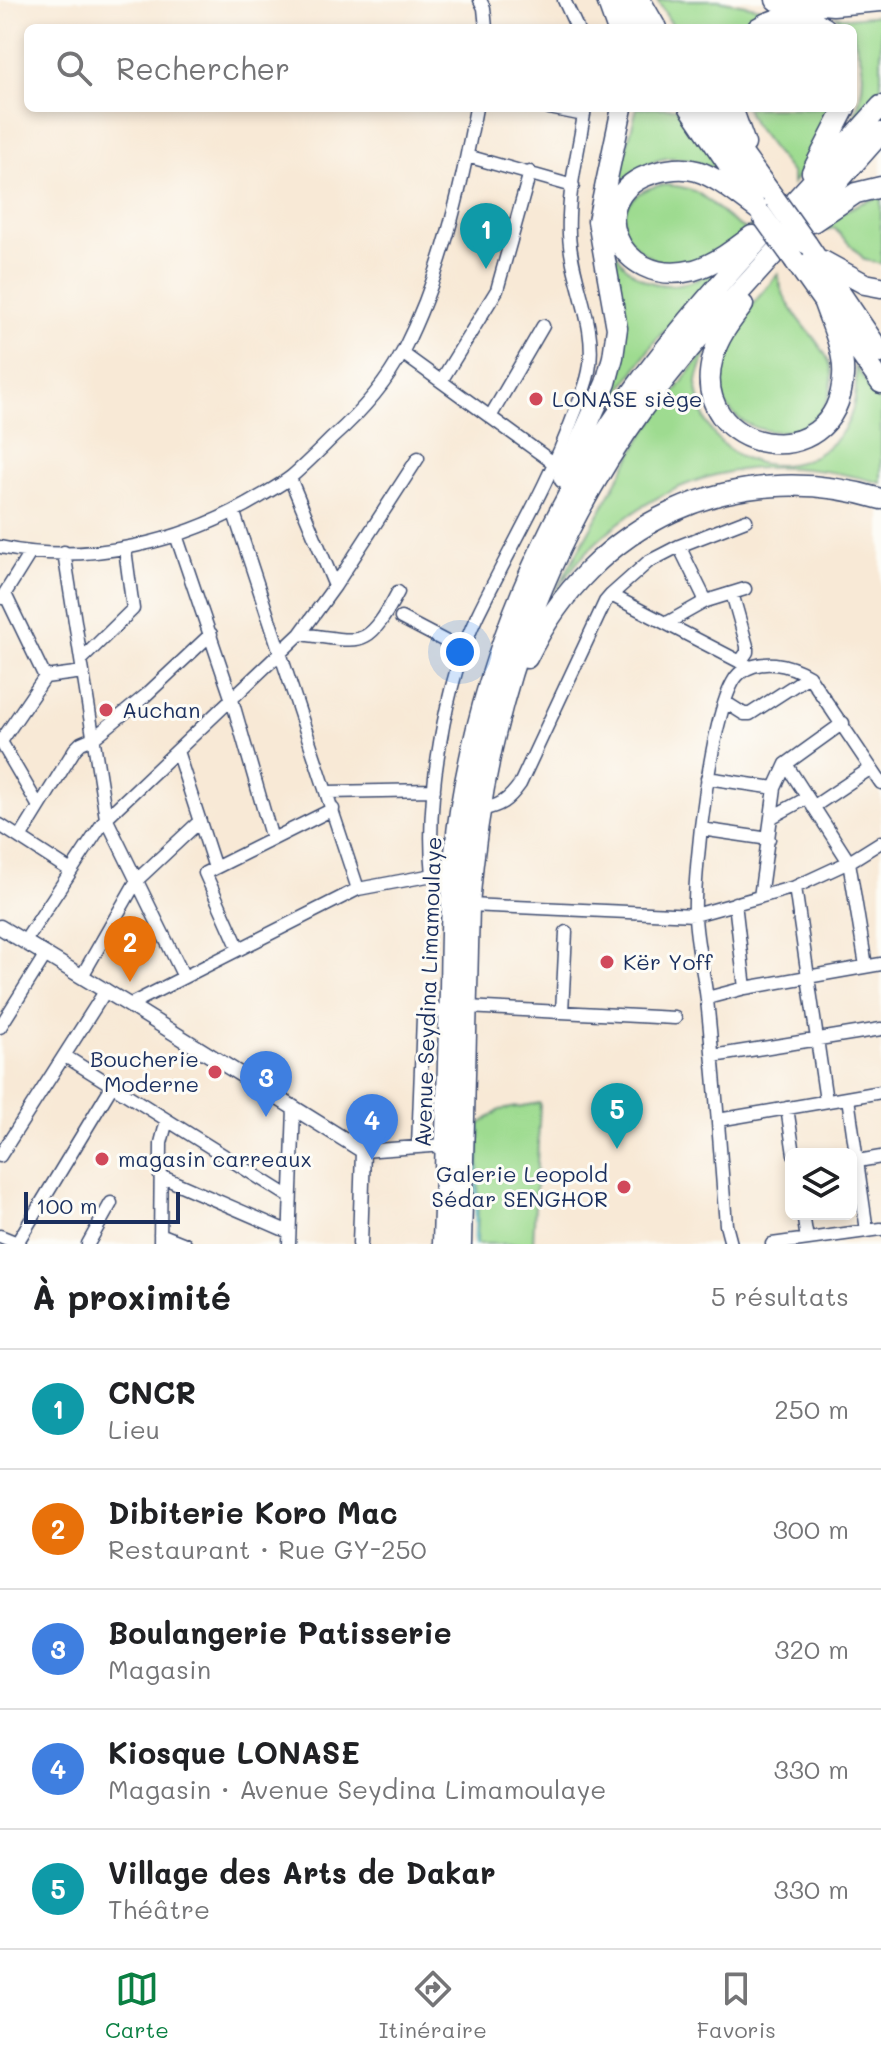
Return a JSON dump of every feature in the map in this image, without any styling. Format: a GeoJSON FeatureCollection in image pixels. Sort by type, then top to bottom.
{"type":"FeatureCollection","features":[{"type":"Feature","properties":{"kind":"highway"},"geometry":{"type":"LineString","coordinates":[[607,0],[616,24]]}},
{"type":"Feature","properties":{"kind":"highway"},"geometry":{"type":"LineString","coordinates":[[623,0],[636,24]]}},
{"type":"Feature","properties":{"kind":"highway"},"geometry":{"type":"LineString","coordinates":[[640,0],[654,24]]}},
{"type":"Feature","properties":{"kind":"highway"},"geometry":{"type":"LineString","coordinates":[[776,0],[833,5],[881,1]]}},
{"type":"Feature","properties":{"kind":"highway"},"geometry":{"type":"LineString","coordinates":[[766,24],[799,17],[818,24]]}},
{"type":"Feature","properties":{"kind":"highway","name":"Avenue Seydina Limamoulaye"},"geometry":{"type":"LineString","coordinates":[[443,1244],[445,1145],[480,810],[502,701],[521,641],[543,585],[586,498],[642,410],[764,265],[798,200],[881,106]]}},
{"type":"Feature","properties":{"kind":"highway"},"geometry":{"type":"LineString","coordinates":[[513,609],[550,510],[606,383],[613,357],[617,328],[598,221],[621,112]]}},
{"type":"Feature","properties":{"kind":"highway"},"geometry":{"type":"LineString","coordinates":[[693,112],[881,353]]}},
{"type":"Feature","properties":{"kind":"highway"},"geometry":{"type":"LineString","coordinates":[[712,112],[759,177]]}},
{"type":"Feature","properties":{"kind":"highway"},"geometry":{"type":"LineString","coordinates":[[734,112],[759,177],[823,300],[881,383]]}},
{"type":"Feature","properties":{"kind":"highway"},"geometry":{"type":"LineString","coordinates":[[798,200],[843,112]]}},
{"type":"Feature","properties":{"kind":"highway","name":"Avenue Seydina Limamoulaye"},"geometry":{"type":"LineString","coordinates":[[461,1244],[453,889],[460,813],[470,756],[513,609],[571,488],[636,388],[693,316],[785,230],[881,133]]}},
{"type":"Feature","properties":{"kind":"highway"},"geometry":{"type":"LineString","coordinates":[[881,187],[856,193],[785,230],[695,270],[655,272],[629,257],[616,234],[614,220],[615,207],[629,185],[640,178],[667,170],[695,170],[709,176],[785,230],[848,276],[881,287]]}},
{"type":"Feature","properties":{"kind":"highway"},"geometry":{"type":"LineString","coordinates":[[764,265],[717,344],[710,372],[710,385],[718,410],[733,428],[751,440],[774,444],[798,441],[817,431],[836,408],[843,368],[823,300]]}},
{"type":"Feature","properties":{"kind":"highway"},"geometry":{"type":"LineString","coordinates":[[491,751],[517,680],[552,613],[592,566],[638,530],[696,502],[736,491],[771,486],[838,489],[881,499]]}},
{"type":"Feature","properties":{"kind":"street"},"geometry":{"type":"LineString","coordinates":[[480,0],[485,24]]}},
{"type":"Feature","properties":{"kind":"street"},"geometry":{"type":"LineString","coordinates":[[564,0],[575,24]]}},
{"type":"Feature","properties":{"kind":"street"},"geometry":{"type":"LineString","coordinates":[[0,547],[30,553],[125,549],[176,535],[234,513],[290,478],[361,412],[402,353],[433,280],[467,156],[475,112]]}},
{"type":"Feature","properties":{"kind":"street"},"geometry":{"type":"LineString","coordinates":[[433,875],[434,790],[447,712],[464,651],[477,617],[555,464],[589,373],[591,338],[572,261],[569,235],[584,112]]}},
{"type":"Feature","properties":{"kind":"street"},"geometry":{"type":"LineString","coordinates":[[467,156],[573,186]]}},
{"type":"Feature","properties":{"kind":"street"},"geometry":{"type":"LineString","coordinates":[[441,381],[497,290],[530,172]]}},
{"type":"Feature","properties":{"kind":"street"},"geometry":{"type":"LineString","coordinates":[[490,417],[543,326]]}},
{"type":"Feature","properties":{"kind":"street"},"geometry":{"type":"LineString","coordinates":[[402,353],[555,464]]}},
{"type":"Feature","properties":{"kind":"street"},"geometry":{"type":"LineString","coordinates":[[27,943],[25,941],[106,818],[300,634],[418,458]]}},
{"type":"Feature","properties":{"kind":"street"},"geometry":{"type":"LineString","coordinates":[[290,478],[335,586]]}},
{"type":"Feature","properties":{"kind":"street"},"geometry":{"type":"LineString","coordinates":[[234,513],[358,889]]}},
{"type":"Feature","properties":{"kind":"street"},"geometry":{"type":"LineString","coordinates":[[480,810],[508,800],[520,784],[611,595],[648,562],[679,546],[746,520]]}},
{"type":"Feature","properties":{"kind":"street"},"geometry":{"type":"LineString","coordinates":[[176,535],[232,700],[272,839]]}},
{"type":"Feature","properties":{"kind":"street"},"geometry":{"type":"LineString","coordinates":[[679,546],[706,601]]}},
{"type":"Feature","properties":{"kind":"street"},"geometry":{"type":"LineString","coordinates":[[38,805],[0,742],[45,677],[82,666],[133,609],[125,549]]}},
{"type":"Feature","properties":{"kind":"street"},"geometry":{"type":"LineString","coordinates":[[64,552],[106,818],[184,977]]}},
{"type":"Feature","properties":{"kind":"street"},"geometry":{"type":"LineString","coordinates":[[30,553],[2,597],[45,677]]}},
{"type":"Feature","properties":{"kind":"street"},"geometry":{"type":"LineString","coordinates":[[667,623],[706,601],[738,591],[747,652],[745,664],[725,702],[707,778],[695,915],[713,1056],[726,1225],[731,1244]]}},
{"type":"Feature","properties":{"kind":"street"},"geometry":{"type":"LineString","coordinates":[[300,634],[355,640],[366,638],[383,621],[398,592]]}},
{"type":"Feature","properties":{"kind":"street"},"geometry":{"type":"LineString","coordinates":[[611,595],[745,664],[772,663],[793,667],[809,676],[881,783]]}},
{"type":"Feature","properties":{"kind":"street"},"geometry":{"type":"LineString","coordinates":[[401,618],[464,651]]}},
{"type":"Feature","properties":{"kind":"street"},"geometry":{"type":"LineString","coordinates":[[20,838],[70,754],[145,696],[211,634]]}},
{"type":"Feature","properties":{"kind":"street"},"geometry":{"type":"LineString","coordinates":[[725,702],[744,714],[750,714],[809,676]]}},
{"type":"Feature","properties":{"kind":"street"},"geometry":{"type":"LineString","coordinates":[[760,897],[775,788],[786,764],[843,723]]}},
{"type":"Feature","properties":{"kind":"street"},"geometry":{"type":"LineString","coordinates":[[177,751],[215,868]]}},
{"type":"Feature","properties":{"kind":"street"},"geometry":{"type":"LineString","coordinates":[[786,764],[849,862],[866,966]]}},
{"type":"Feature","properties":{"kind":"street"},"geometry":{"type":"LineString","coordinates":[[772,817],[810,802],[871,768]]}},
{"type":"Feature","properties":{"kind":"street"},"geometry":{"type":"LineString","coordinates":[[707,778],[775,788]]}},
{"type":"Feature","properties":{"kind":"street"},"geometry":{"type":"LineString","coordinates":[[328,792],[434,790]]}},
{"type":"Feature","properties":{"kind":"street"},"geometry":{"type":"LineString","coordinates":[[239,949],[205,873],[333,809]]}},
{"type":"Feature","properties":{"kind":"street"},"geometry":{"type":"LineString","coordinates":[[82,976],[137,880],[200,821]]}},
{"type":"Feature","properties":{"kind":"street"},"geometry":{"type":"LineString","coordinates":[[0,825],[71,871]]}},
{"type":"Feature","properties":{"kind":"street"},"geometry":{"type":"LineString","coordinates":[[701,829],[769,839]]}},
{"type":"Feature","properties":{"kind":"street"},"geometry":{"type":"LineString","coordinates":[[469,905],[695,915],[795,887],[849,862],[881,842]]}},
{"type":"Feature","properties":{"kind":"street"},"geometry":{"type":"LineString","coordinates":[[129,1005],[358,889],[433,875],[440,876],[453,889]]}},
{"type":"Feature","properties":{"kind":"street"},"geometry":{"type":"LineString","coordinates":[[795,887],[826,1101]]}},
{"type":"Feature","properties":{"kind":"street"},"geometry":{"type":"LineString","coordinates":[[735,903],[745,988]]}},
{"type":"Feature","properties":{"kind":"street"},"geometry":{"type":"LineString","coordinates":[[0,927],[363,1151],[445,1145]]}},
{"type":"Feature","properties":{"kind":"street"},"geometry":{"type":"LineString","coordinates":[[562,1012],[566,932]]}},
{"type":"Feature","properties":{"kind":"street"},"geometry":{"type":"LineString","coordinates":[[0,1027],[46,954]]}},
{"type":"Feature","properties":{"kind":"street"},"geometry":{"type":"LineString","coordinates":[[707,998],[745,988],[881,964]]}},
{"type":"Feature","properties":{"kind":"street"},"geometry":{"type":"LineString","coordinates":[[0,1156],[106,990]]}},
{"type":"Feature","properties":{"kind":"street"},"geometry":{"type":"LineString","coordinates":[[418,1146],[423,1017],[458,1007],[675,1018]]}},
{"type":"Feature","properties":{"kind":"street"},"geometry":{"type":"LineString","coordinates":[[713,1056],[881,1029]]}},
{"type":"Feature","properties":{"kind":"street"},"geometry":{"type":"LineString","coordinates":[[65,1056],[290,1197]]}},
{"type":"Feature","properties":{"kind":"street"},"geometry":{"type":"LineString","coordinates":[[0,1236],[18,1244],[112,1086]]}},
{"type":"Feature","properties":{"kind":"street"},"geometry":{"type":"LineString","coordinates":[[718,1120],[881,1092]]}},
{"type":"Feature","properties":{"kind":"street"},"geometry":{"type":"LineString","coordinates":[[772,1244],[874,1230],[848,1098]]}},
{"type":"Feature","properties":{"kind":"street"},"geometry":{"type":"LineString","coordinates":[[160,1176],[289,1238],[294,1108]]}},
{"type":"Feature","properties":{"kind":"street"},"geometry":{"type":"LineString","coordinates":[[787,1108],[793,1148]]}},
{"type":"Feature","properties":{"kind":"street"},"geometry":{"type":"LineString","coordinates":[[167,1120],[161,1143],[160,1239],[185,1244]]}},
{"type":"Feature","properties":{"kind":"street"},"geometry":{"type":"LineString","coordinates":[[360,1244],[363,1151]]}},
{"type":"Feature","properties":{"kind":"street"},"geometry":{"type":"LineString","coordinates":[[858,1161],[881,1157]]}},
{"type":"Feature","properties":{"kind":"street"},"geometry":{"type":"LineString","coordinates":[[88,1244],[111,1203]]}},
{"type":"Feature","properties":{"kind":"street"},"geometry":{"type":"LineString","coordinates":[[803,1220],[803,1241]]}},
{"type":"Feature","properties":{"kind":"green space"},"geometry":{"type":"Polygon","coordinates":[[[657,0],[718,0],[772,10],[747,24],[672,24],[657,0]]]}},
{"type":"Feature","properties":{"kind":"green space"},"geometry":{"type":"Polygon","coordinates":[[[881,15],[881,90],[852,124],[863,75],[857,46],[857,24],[843,24],[836,16],[881,15]]]}},
{"type":"Feature","properties":{"kind":"green space"},"geometry":{"type":"Polygon","coordinates":[[[636,112],[681,112],[725,175],[686,159],[674,158],[651,163],[625,179],[619,176],[636,112]]]}},
{"type":"Feature","properties":{"kind":"green space"},"geometry":{"type":"Polygon","coordinates":[[[748,112],[839,112],[813,157],[792,184],[792,174],[748,112]]]}},
{"type":"Feature","properties":{"kind":"green space"},"geometry":{"type":"Polygon","coordinates":[[[661,185],[690,189],[745,229],[755,226],[710,259],[679,264],[657,260],[640,250],[628,237],[624,222],[627,207],[639,194],[661,185]]]}},
{"type":"Feature","properties":{"kind":"green space"},"geometry":{"type":"Polygon","coordinates":[[[881,197],[881,264],[865,260],[834,228],[822,231],[848,209],[881,197]]]}},
{"type":"Feature","properties":{"kind":"green space"},"geometry":{"type":"Polygon","coordinates":[[[610,240],[616,253],[633,273],[655,284],[681,284],[696,280],[729,262],[655,341],[600,420],[618,373],[624,332],[621,290],[610,240]]]}},
{"type":"Feature","properties":{"kind":"green space"},"geometry":{"type":"Polygon","coordinates":[[[778,274],[781,289],[796,316],[824,352],[832,375],[826,404],[810,422],[789,430],[765,430],[744,422],[727,406],[718,383],[722,354],[732,332],[778,274]]]}},
{"type":"Feature","properties":{"kind":"green space"},"geometry":{"type":"Polygon","coordinates":[[[708,347],[697,385],[710,429],[724,446],[742,457],[763,464],[784,465],[806,460],[825,449],[842,432],[854,400],[855,366],[881,404],[881,483],[825,471],[785,468],[747,469],[702,479],[652,501],[606,533],[586,552],[553,596],[641,438],[708,347]]]}},
{"type":"Feature","properties":{"kind":"green space"},"geometry":{"type":"Polygon","coordinates":[[[540,1103],[533,1244],[477,1244],[480,1124],[500,1110],[540,1103]]]}},
{"type":"Feature","properties":{"kind":"waterway"},"geometry":{"type":"LineString","coordinates":[[475,1244],[478,1127]]}},
{"type":"Feature","properties":{"kind":"place","name":"CNCR"},"geometry":{"type":"Point","coordinates":[486,269]}},
{"type":"Feature","properties":{"kind":"place","name":"LONASE siège"},"geometry":{"type":"Point","coordinates":[536,399]}},
{"type":"Feature","properties":{"kind":"place","name":"Auchan"},"geometry":{"type":"Point","coordinates":[106,710]}},
{"type":"Feature","properties":{"kind":"place","name":"Kër Yoff"},"geometry":{"type":"Point","coordinates":[607,962]}},
{"type":"Feature","properties":{"kind":"place","name":"Dibiterie Koro Mac"},"geometry":{"type":"Point","coordinates":[130,982]}},
{"type":"Feature","properties":{"kind":"place","name":"Boucherie Moderne"},"geometry":{"type":"Point","coordinates":[215,1072]}},
{"type":"Feature","properties":{"kind":"place","name":"Boulangerie Patisserie"},"geometry":{"type":"Point","coordinates":[266,1117]}},
{"type":"Feature","properties":{"kind":"place","name":"Village des Arts de Dakar"},"geometry":{"type":"Point","coordinates":[617,1149]}},
{"type":"Feature","properties":{"kind":"place","name":"magasin carreaux"},"geometry":{"type":"Point","coordinates":[102,1159]}},
{"type":"Feature","properties":{"kind":"place","name":"Kiosque LONASE"},"geometry":{"type":"Point","coordinates":[372,1160]}},
{"type":"Feature","properties":{"kind":"place","name":"Galerie Leopold Sédar SENGHOR"},"geometry":{"type":"Point","coordinates":[624,1187]}}]}
